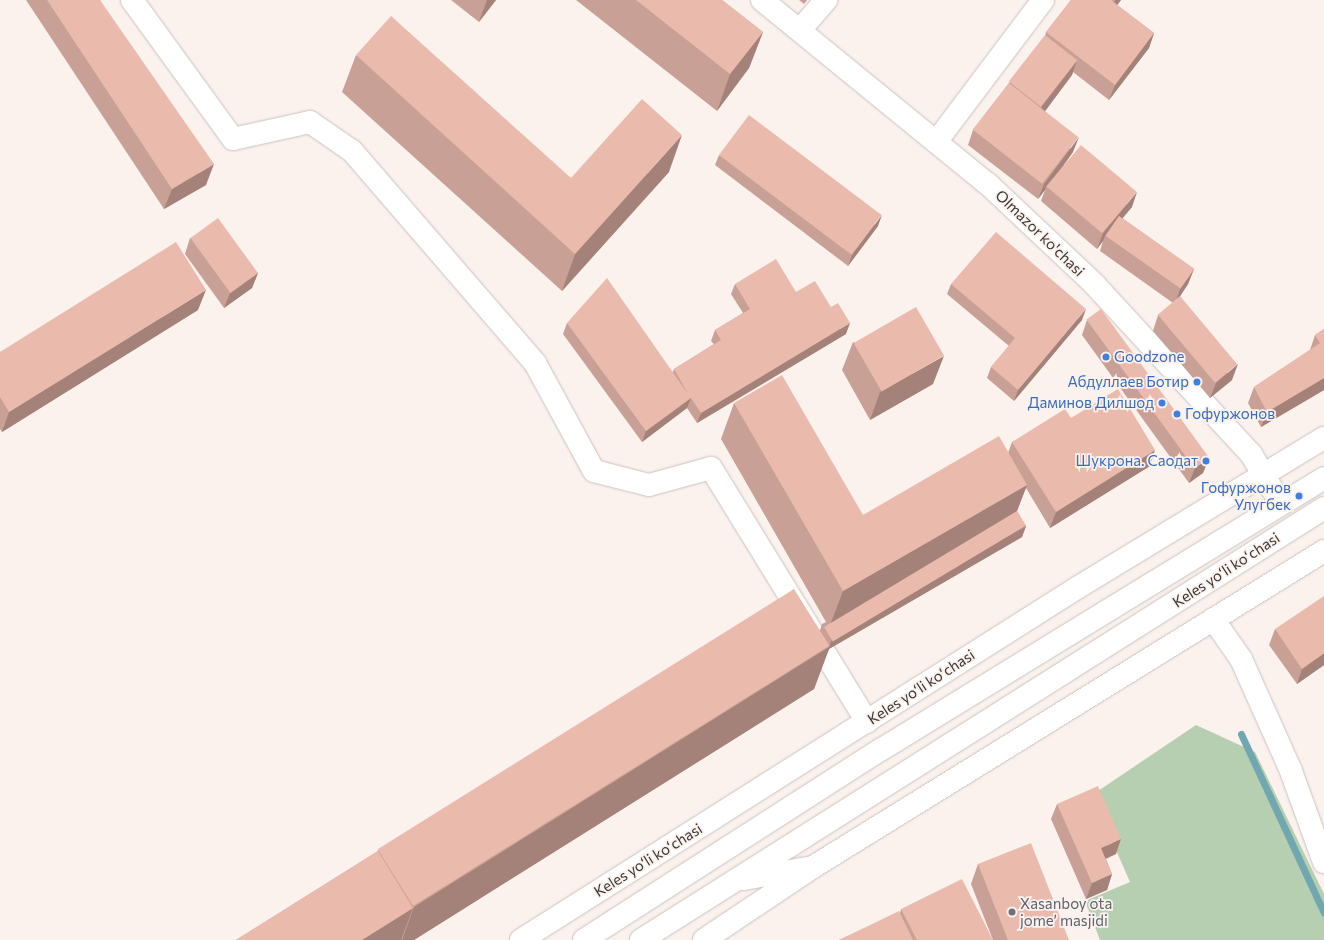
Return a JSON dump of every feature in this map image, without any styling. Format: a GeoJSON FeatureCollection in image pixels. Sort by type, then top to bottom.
{"type":"FeatureCollection","features":[{"type":"Feature","properties":{"kind":"street"},"geometry":{"type":"LineString","coordinates":[[132,0],[233,139],[310,122],[352,151],[535,363],[594,471],[650,485],[711,468],[868,722]]}},
{"type":"Feature","properties":{"kind":"street","name":"Olmazor ko'chasi"},"geometry":{"type":"LineString","coordinates":[[762,0],[988,184],[1095,286],[1251,454],[1281,504]]}},
{"type":"Feature","properties":{"kind":"street"},"geometry":{"type":"LineString","coordinates":[[800,30],[826,0]]}},
{"type":"Feature","properties":{"kind":"street"},"geometry":{"type":"LineString","coordinates":[[936,142],[1042,0]]}},
{"type":"Feature","properties":{"kind":"street","name":"Keles yoʻli koʻchasi"},"geometry":{"type":"LineString","coordinates":[[521,940],[868,722],[1077,588],[1264,476],[1324,438]]}},
{"type":"Feature","properties":{"kind":"street","name":"Keles yoʻli koʻchasi"},"geometry":{"type":"LineString","coordinates":[[584,940],[882,749],[1324,478]]}},
{"type":"Feature","properties":{"kind":"street","name":"Keles yoʻli koʻchasi"},"geometry":{"type":"LineString","coordinates":[[641,940],[1324,508]]}},
{"type":"Feature","properties":{"kind":"street"},"geometry":{"type":"LineString","coordinates":[[704,940],[813,867],[1324,551]]}},
{"type":"Feature","properties":{"kind":"street"},"geometry":{"type":"LineString","coordinates":[[1214,620],[1244,666],[1291,771],[1324,862]]}},
{"type":"Feature","properties":{"kind":"street"},"geometry":{"type":"LineString","coordinates":[[733,881],[813,867]]}},
{"type":"Feature","properties":{"kind":"green space"},"geometry":{"type":"Polygon","coordinates":[[[1196,725],[1255,752],[1324,894],[1324,940],[1100,940],[1085,901],[1130,882],[1092,795],[1196,725]]]}},
{"type":"Feature","properties":{"kind":"building"},"geometry":{"type":"Polygon","coordinates":[[[47,0],[100,0],[214,164],[172,189],[47,0]]]}},
{"type":"Feature","properties":{"kind":"building"},"geometry":{"type":"Polygon","coordinates":[[[636,0],[722,0],[763,32],[730,74],[636,0]]]}},
{"type":"Feature","properties":{"kind":"building"},"geometry":{"type":"Polygon","coordinates":[[[1071,0],[1111,0],[1154,33],[1115,85],[1046,32],[1071,0]]]}},
{"type":"Feature","properties":{"kind":"building"},"geometry":{"type":"Polygon","coordinates":[[[391,16],[571,178],[642,99],[682,135],[575,254],[356,55],[391,16]]]}},
{"type":"Feature","properties":{"kind":"building"},"geometry":{"type":"Polygon","coordinates":[[[1045,35],[1077,60],[1041,107],[1009,81],[1045,35]]]}},
{"type":"Feature","properties":{"kind":"building"},"geometry":{"type":"Polygon","coordinates":[[[1009,83],[1078,137],[1042,184],[973,129],[1009,83]]]}},
{"type":"Feature","properties":{"kind":"building"},"geometry":{"type":"Polygon","coordinates":[[[749,115],[882,215],[851,255],[719,155],[749,115]]]}},
{"type":"Feature","properties":{"kind":"building"},"geometry":{"type":"Polygon","coordinates":[[[1081,145],[1137,192],[1102,233],[1046,186],[1081,145]]]}},
{"type":"Feature","properties":{"kind":"building"},"geometry":{"type":"Polygon","coordinates":[[[1119,216],[1194,269],[1181,288],[1105,236],[1119,216]]]}},
{"type":"Feature","properties":{"kind":"building"},"geometry":{"type":"Polygon","coordinates":[[[218,218],[258,273],[230,293],[190,238],[218,218]]]}},
{"type":"Feature","properties":{"kind":"building"},"geometry":{"type":"Polygon","coordinates":[[[996,232],[1086,309],[1018,390],[991,367],[1015,338],[951,284],[996,232]]]}},
{"type":"Feature","properties":{"kind":"building"},"geometry":{"type":"Polygon","coordinates":[[[176,242],[206,290],[9,412],[0,397],[0,352],[176,242]]]}},
{"type":"Feature","properties":{"kind":"building"},"geometry":{"type":"Polygon","coordinates":[[[776,259],[796,292],[815,281],[831,307],[838,303],[850,323],[701,413],[691,398],[646,431],[567,323],[607,278],[688,394],[674,369],[721,340],[715,330],[750,309],[735,284],[776,259]]]}},
{"type":"Feature","properties":{"kind":"building"},"geometry":{"type":"Polygon","coordinates":[[[1180,296],[1237,364],[1215,383],[1158,315],[1180,296]]]}},
{"type":"Feature","properties":{"kind":"building"},"geometry":{"type":"Polygon","coordinates":[[[916,307],[944,355],[882,391],[854,343],[916,307]]]}},
{"type":"Feature","properties":{"kind":"building"},"geometry":{"type":"Polygon","coordinates":[[[1101,309],[1209,458],[1195,468],[1086,320],[1101,309]]]}},
{"type":"Feature","properties":{"kind":"building"},"geometry":{"type":"Polygon","coordinates":[[[1324,329],[1324,378],[1267,412],[1254,387],[1320,343],[1315,335],[1324,329]]]}},
{"type":"Feature","properties":{"kind":"building"},"geometry":{"type":"Polygon","coordinates":[[[782,375],[863,515],[999,436],[1027,485],[843,591],[734,403],[782,375]]]}},
{"type":"Feature","properties":{"kind":"building"},"geometry":{"type":"Polygon","coordinates":[[[1118,389],[1155,450],[1056,512],[1012,442],[1065,409],[1071,418],[1118,389]]]}},
{"type":"Feature","properties":{"kind":"building"},"geometry":{"type":"Polygon","coordinates":[[[1017,511],[1026,526],[833,641],[824,627],[1017,511]]]}},
{"type":"Feature","properties":{"kind":"building"},"geometry":{"type":"Polygon","coordinates":[[[794,589],[830,646],[413,906],[378,849],[794,589]]]}},
{"type":"Feature","properties":{"kind":"building"},"geometry":{"type":"Polygon","coordinates":[[[1324,596],[1324,653],[1302,669],[1275,629],[1324,596]]]}},
{"type":"Feature","properties":{"kind":"building"},"geometry":{"type":"Polygon","coordinates":[[[1098,786],[1121,839],[1101,848],[1112,874],[1092,883],[1057,804],[1098,786]]]}},
{"type":"Feature","properties":{"kind":"building"},"geometry":{"type":"Polygon","coordinates":[[[1031,843],[1069,940],[1008,940],[978,864],[1031,843]]]}},
{"type":"Feature","properties":{"kind":"building"},"geometry":{"type":"Polygon","coordinates":[[[378,851],[413,908],[362,940],[236,940],[378,851]]]}},
{"type":"Feature","properties":{"kind":"building"},"geometry":{"type":"Polygon","coordinates":[[[962,879],[993,940],[917,940],[901,909],[962,879]]]}},
{"type":"Feature","properties":{"kind":"building"},"geometry":{"type":"Polygon","coordinates":[[[899,911],[913,940],[839,940],[899,911]]]}},
{"type":"Feature","properties":{"kind":"waterway"},"geometry":{"type":"LineString","coordinates":[[1241,734],[1324,913]]}},
{"type":"Feature","properties":{"kind":"place","name":"Goodzone"},"geometry":{"type":"Point","coordinates":[1106,357]}},
{"type":"Feature","properties":{"kind":"place","name":"Абдуллаев Ботир"},"geometry":{"type":"Point","coordinates":[1197,382]}},
{"type":"Feature","properties":{"kind":"place","name":"Даминов Дилшод"},"geometry":{"type":"Point","coordinates":[1162,403]}},
{"type":"Feature","properties":{"kind":"place","name":"Гофуржонов"},"geometry":{"type":"Point","coordinates":[1177,414]}},
{"type":"Feature","properties":{"kind":"place","name":"Шукрона. Саодат"},"geometry":{"type":"Point","coordinates":[1206,461]}},
{"type":"Feature","properties":{"kind":"place","name":"Гофуржонов Улугбек"},"geometry":{"type":"Point","coordinates":[1299,496]}},
{"type":"Feature","properties":{"kind":"place","name":"Xasanboy ota jome’ masjidi"},"geometry":{"type":"Point","coordinates":[1012,912]}}]}
